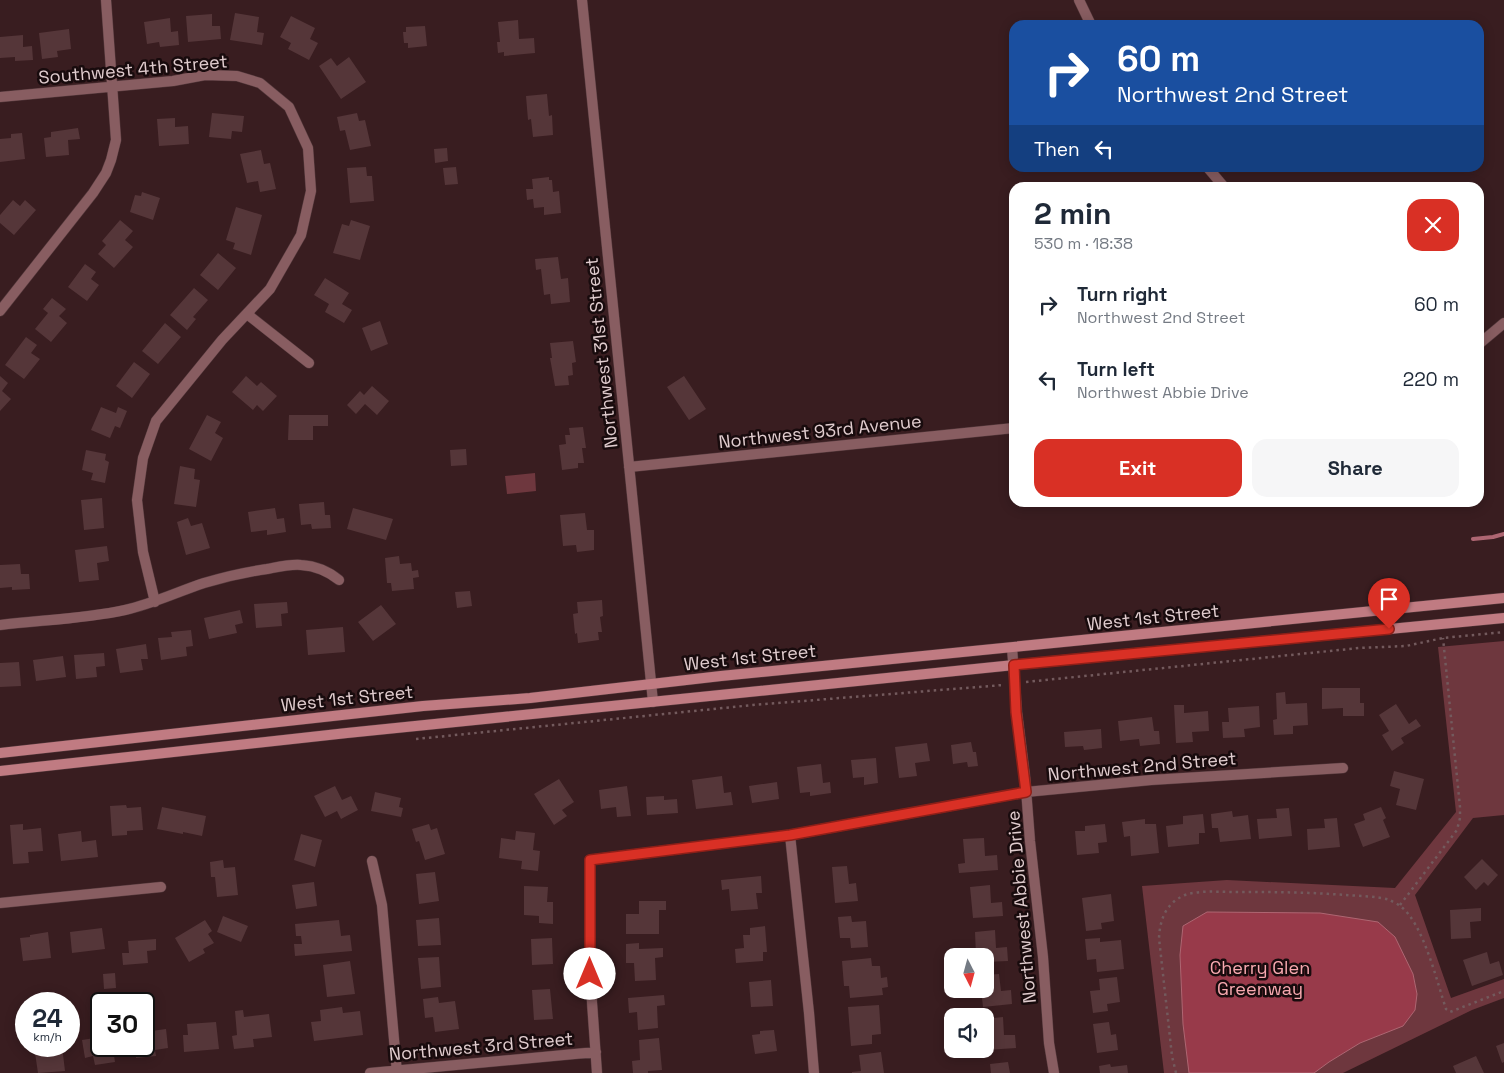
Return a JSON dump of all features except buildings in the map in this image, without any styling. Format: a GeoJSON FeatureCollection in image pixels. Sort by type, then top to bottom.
{"type":"FeatureCollection","features":[{"type":"Feature","properties":{"kind":"main road","name":"West 1st Street"},"geometry":{"type":"LineString","coordinates":[[0,753],[423,706],[530,698],[650,684],[1504,598]]}},
{"type":"Feature","properties":{"kind":"main road","name":"West 1st Street"},"geometry":{"type":"LineString","coordinates":[[0,771],[347,733],[1014,665],[1504,618]]}},
{"type":"Feature","properties":{"kind":"street"},"geometry":{"type":"LineString","coordinates":[[0,311],[93,193],[111,160],[116,140],[106,0]]}},
{"type":"Feature","properties":{"kind":"street","name":"Northwest 31st Street"},"geometry":{"type":"LineString","coordinates":[[582,0],[653,702]]}},
{"type":"Feature","properties":{"kind":"street"},"geometry":{"type":"LineString","coordinates":[[1079,0],[1089,20]]}},
{"type":"Feature","properties":{"kind":"street","name":"Southwest 4th Street"},"geometry":{"type":"LineString","coordinates":[[0,97],[205,76],[237,76],[260,83],[289,106],[308,148],[311,191],[301,235],[270,289],[247,314]]}},
{"type":"Feature","properties":{"kind":"street"},"geometry":{"type":"LineString","coordinates":[[1211,172],[1220,182]]}},
{"type":"Feature","properties":{"kind":"street"},"geometry":{"type":"LineString","coordinates":[[155,602],[143,552],[137,500],[143,458],[156,422],[222,340],[247,314],[309,363]]}},
{"type":"Feature","properties":{"kind":"street"},"geometry":{"type":"LineString","coordinates":[[1484,340],[1504,323]]}},
{"type":"Feature","properties":{"kind":"street","name":"Northwest 93rd Avenue"},"geometry":{"type":"LineString","coordinates":[[629,467],[1009,429]]}},
{"type":"Feature","properties":{"kind":"street"},"geometry":{"type":"LineString","coordinates":[[0,624],[124,610],[155,602],[205,583],[286,565],[300,564],[312,566],[323,570],[339,580]]}},
{"type":"Feature","properties":{"kind":"street","name":"Northwest Abbie Drive"},"geometry":{"type":"LineString","coordinates":[[1012,648],[1016,712],[1043,957],[1049,1043],[1054,1073]]}},
{"type":"Feature","properties":{"kind":"street","name":"Northwest 2nd Street"},"geometry":{"type":"LineString","coordinates":[[596,1052],[590,974],[590,860],[790,835],[1026,792],[1151,780],[1343,768]]}},
{"type":"Feature","properties":{"kind":"street"},"geometry":{"type":"LineString","coordinates":[[790,835],[814,1073]]}},
{"type":"Feature","properties":{"kind":"street"},"geometry":{"type":"LineString","coordinates":[[372,861],[382,905],[397,1071]]}},
{"type":"Feature","properties":{"kind":"street"},"geometry":{"type":"LineString","coordinates":[[0,903],[161,887]]}},
{"type":"Feature","properties":{"kind":"street"},"geometry":{"type":"LineString","coordinates":[[596,1052],[598,1073]]}},
{"type":"Feature","properties":{"kind":"street","name":"Northwest 3rd Street"},"geometry":{"type":"LineString","coordinates":[[370,1073],[596,1052]]}},
{"type":"Feature","properties":{"kind":"path"},"geometry":{"type":"LineString","coordinates":[[413,739],[753,705],[1015,684],[1359,648],[1406,646],[1443,638],[1504,632]]}},
{"type":"Feature","properties":{"kind":"path"},"geometry":{"type":"LineString","coordinates":[[1400,905],[1457,830],[1460,818],[1443,638]]}},
{"type":"Feature","properties":{"kind":"path"},"geometry":{"type":"LineString","coordinates":[[1176,1073],[1172,1056],[1159,938],[1162,916],[1173,902],[1186,895],[1202,892],[1296,892],[1363,896],[1390,900],[1407,911],[1425,944],[1446,1009],[1450,1012],[1504,992]]}},
{"type":"Feature","properties":{"kind":"green space"},"geometry":{"type":"Polygon","coordinates":[[[535,473],[536,491],[507,494],[505,476],[535,473]]]}},
{"type":"Feature","properties":{"kind":"green space","name":"Cherry Glen Greenway"},"geometry":{"type":"Polygon","coordinates":[[[1504,641],[1504,815],[1473,818],[1415,895],[1451,998],[1504,979],[1504,998],[1472,1010],[1343,1073],[1164,1073],[1142,886],[1227,880],[1395,888],[1456,812],[1438,647],[1504,641]]]}},
{"type":"Feature","properties":{"kind":"shaded area"},"geometry":{"type":"Polygon","coordinates":[[[1207,912],[1320,913],[1378,922],[1395,937],[1413,974],[1417,994],[1415,1010],[1403,1026],[1360,1043],[1314,1073],[1189,1073],[1183,1024],[1180,955],[1183,926],[1207,912]]]}},
{"type":"Feature","properties":{"kind":"waterway"},"geometry":{"type":"LineString","coordinates":[[1473,539],[1504,534]]}},
{"type":"Feature","properties":{"kind":"route"},"geometry":{"type":"LineString","coordinates":[[590,974],[590,860],[790,835],[1026,792],[1016,712],[1014,665],[1389,629]]}}]}
